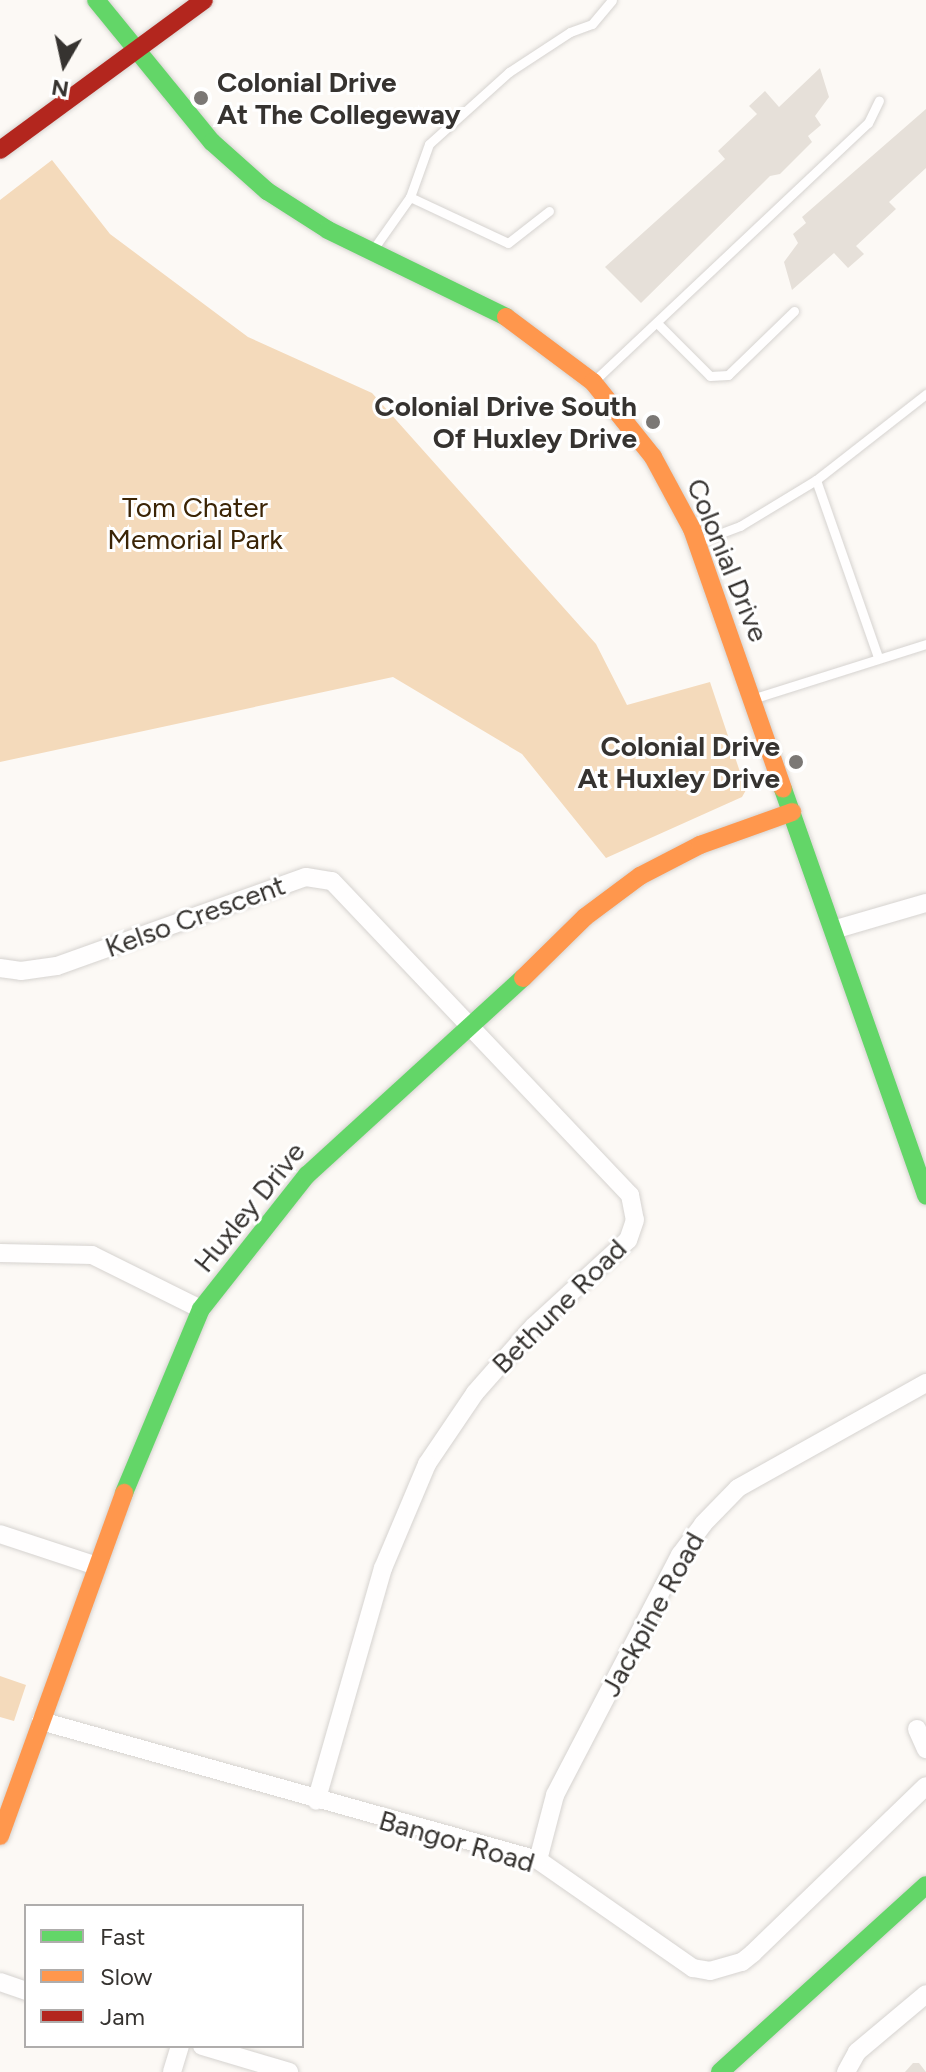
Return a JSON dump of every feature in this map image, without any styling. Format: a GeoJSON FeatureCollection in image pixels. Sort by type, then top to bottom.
{"type":"FeatureCollection","features":[{"type":"Feature","properties":{"kind":"street","name":"Colonial Drive"},"geometry":{"type":"LineString","coordinates":[[96,0],[134,50],[239,168],[297,212],[514,320],[593,382],[653,457],[697,543],[925,1187]]}},
{"type":"Feature","properties":{"kind":"street"},"geometry":{"type":"LineString","coordinates":[[0,150],[204,0]]}},
{"type":"Feature","properties":{"kind":"street","name":"Huxley Drive"},"geometry":{"type":"LineString","coordinates":[[0,1836],[94,1565],[201,1309],[307,1175],[474,1027],[585,917],[640,876],[700,845],[792,812]]}},
{"type":"Feature","properties":{"kind":"street","name":"Kelso Crescent"},"geometry":{"type":"LineString","coordinates":[[0,968],[21,971],[57,966],[306,877],[332,881],[474,1027]]}},
{"type":"Feature","properties":{"kind":"street"},"geometry":{"type":"LineString","coordinates":[[833,930],[926,903]]}},
{"type":"Feature","properties":{"kind":"street","name":"Bethune Road"},"geometry":{"type":"LineString","coordinates":[[316,1801],[383,1568],[427,1464],[475,1393],[534,1326],[628,1240],[635,1220],[630,1195],[474,1027]]}},
{"type":"Feature","properties":{"kind":"street"},"geometry":{"type":"LineString","coordinates":[[0,1253],[92,1255],[201,1309]]}},
{"type":"Feature","properties":{"kind":"street","name":"Jackpine Road"},"geometry":{"type":"LineString","coordinates":[[538,1860],[555,1795],[680,1555],[703,1524],[738,1488],[926,1383]]}},
{"type":"Feature","properties":{"kind":"street"},"geometry":{"type":"LineString","coordinates":[[0,1534],[94,1565]]}},
{"type":"Feature","properties":{"kind":"street","name":"Bangor Road"},"geometry":{"type":"LineString","coordinates":[[41,1721],[316,1801],[538,1860],[693,1968],[710,1971],[742,1962],[753,1953],[926,1786]]}},
{"type":"Feature","properties":{"kind":"street"},"geometry":{"type":"LineString","coordinates":[[917,1729],[926,1749]]}},
{"type":"Feature","properties":{"kind":"street"},"geometry":{"type":"LineString","coordinates":[[720,2072],[926,1885]]}},
{"type":"Feature","properties":{"kind":"street"},"geometry":{"type":"LineString","coordinates":[[0,1982],[24,1990]]}},
{"type":"Feature","properties":{"kind":"street"},"geometry":{"type":"LineString","coordinates":[[846,2072],[857,2052],[926,1994]]}},
{"type":"Feature","properties":{"kind":"street"},"geometry":{"type":"LineString","coordinates":[[172,2072],[179,2048]]}},
{"type":"Feature","properties":{"kind":"street"},"geometry":{"type":"LineString","coordinates":[[209,2048],[289,2072]]}},
{"type":"Feature","properties":{"kind":"lane"},"geometry":{"type":"LineString","coordinates":[[372,251],[410,197],[429,144],[509,72],[570,32],[592,24],[612,0]]}},
{"type":"Feature","properties":{"kind":"lane"},"geometry":{"type":"LineString","coordinates":[[593,382],[659,325],[868,123],[879,100]]}},
{"type":"Feature","properties":{"kind":"lane"},"geometry":{"type":"LineString","coordinates":[[410,197],[508,243],[549,211]]}},
{"type":"Feature","properties":{"kind":"lane"},"geometry":{"type":"LineString","coordinates":[[659,325],[710,376],[728,375],[794,311]]}},
{"type":"Feature","properties":{"kind":"lane"},"geometry":{"type":"LineString","coordinates":[[697,543],[740,526],[816,480],[926,394]]}},
{"type":"Feature","properties":{"kind":"lane"},"geometry":{"type":"LineString","coordinates":[[816,480],[878,657]]}},
{"type":"Feature","properties":{"kind":"lane"},"geometry":{"type":"LineString","coordinates":[[752,699],[926,644]]}},
{"type":"Feature","properties":{"kind":"green space","name":"Tom Chater Memorial Park"},"geometry":{"type":"Polygon","coordinates":[[[52,160],[110,234],[248,337],[372,393],[596,644],[627,705],[710,682],[746,790],[742,797],[606,858],[522,754],[393,677],[0,762],[0,200],[52,160]]]}},
{"type":"Feature","properties":{"kind":"green space"},"geometry":{"type":"Polygon","coordinates":[[[0,1676],[26,1685],[14,1721],[0,1717],[0,1676]]]}},
{"type":"Feature","properties":{"kind":"building"},"geometry":{"type":"Polygon","coordinates":[[[820,68],[829,97],[815,116],[821,125],[808,136],[812,142],[780,174],[770,176],[641,303],[605,267],[725,159],[718,151],[757,114],[749,106],[765,91],[779,107],[820,68]]]}},
{"type":"Feature","properties":{"kind":"building"},"geometry":{"type":"Polygon","coordinates":[[[926,109],[926,168],[889,202],[896,209],[856,246],[864,254],[848,268],[834,253],[792,290],[784,262],[798,243],[793,234],[806,223],[802,217],[926,109]]]}},
{"type":"Feature","properties":{"kind":"building"},"geometry":{"type":"Polygon","coordinates":[[[913,2063],[919,2063],[926,2072],[905,2072],[913,2063]]]}},
{"type":"Feature","properties":{"kind":"traffic: fast"},"geometry":{"type":"LineString","coordinates":[[96,0],[212,142],[267,191],[328,230],[506,317]]}},
{"type":"Feature","properties":{"kind":"traffic: fast"},"geometry":{"type":"LineString","coordinates":[[783,789],[926,1196]]}},
{"type":"Feature","properties":{"kind":"traffic: fast"},"geometry":{"type":"LineString","coordinates":[[124,1493],[201,1309],[307,1175],[523,978]]}},
{"type":"Feature","properties":{"kind":"traffic: fast"},"geometry":{"type":"LineString","coordinates":[[720,2072],[926,1885]]}},
{"type":"Feature","properties":{"kind":"traffic: slow"},"geometry":{"type":"LineString","coordinates":[[506,317],[593,382],[653,457],[692,529],[783,789]]}},
{"type":"Feature","properties":{"kind":"traffic: slow"},"geometry":{"type":"LineString","coordinates":[[523,978],[585,917],[640,876],[700,845],[792,812]]}},
{"type":"Feature","properties":{"kind":"traffic: slow"},"geometry":{"type":"LineString","coordinates":[[0,1836],[124,1493]]}},
{"type":"Feature","properties":{"kind":"traffic: jam"},"geometry":{"type":"LineString","coordinates":[[0,150],[204,0]]}},
{"type":"Feature","properties":{"kind":"place","name":"Colonial Drive At The Collegeway"},"geometry":{"type":"Point","coordinates":[201,98]}},
{"type":"Feature","properties":{"kind":"place","name":"Colonial Drive South Of Huxley Drive"},"geometry":{"type":"Point","coordinates":[653,422]}},
{"type":"Feature","properties":{"kind":"place","name":"Colonial Drive At Huxley Drive"},"geometry":{"type":"Point","coordinates":[796,762]}}]}
